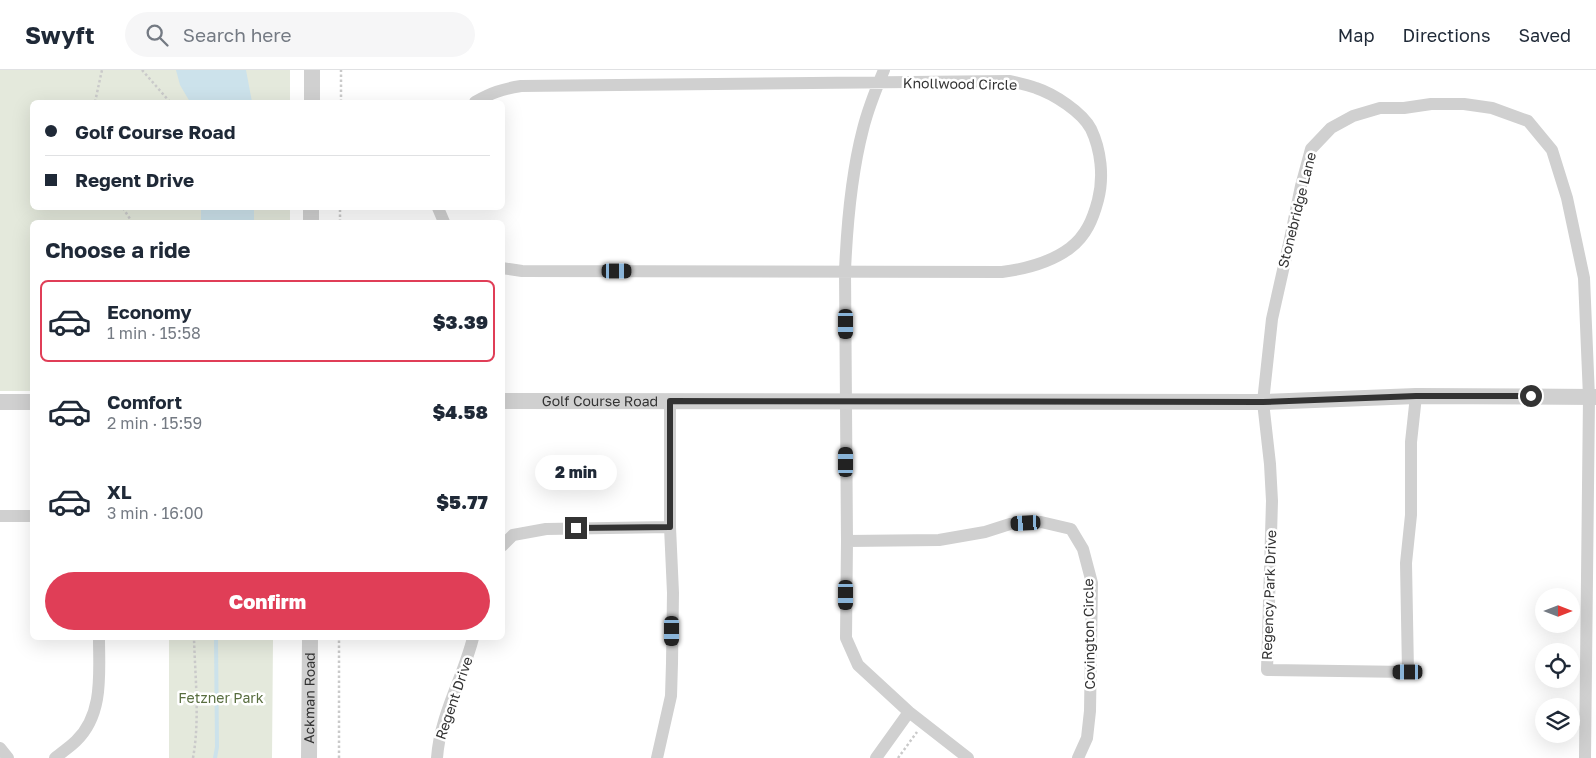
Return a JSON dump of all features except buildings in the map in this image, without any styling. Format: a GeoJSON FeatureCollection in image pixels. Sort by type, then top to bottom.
{"type":"FeatureCollection","features":[{"type":"Feature","properties":{"kind":"street"},"geometry":{"type":"LineString","coordinates":[[312,70],[312,100]]}},
{"type":"Feature","properties":{"kind":"street"},"geometry":{"type":"LineString","coordinates":[[884,70],[863,127],[854,168],[847,230],[845,271],[846,638],[858,665],[909,712],[968,758]]}},
{"type":"Feature","properties":{"kind":"street","name":"Knollwood Circle"},"geometry":{"type":"LineString","coordinates":[[478,100],[492,92],[521,86],[1010,82],[1036,87],[1073,109],[1090,127],[1098,148],[1102,170],[1100,192],[1094,215],[1085,234],[1070,248],[1051,259],[1024,269],[1002,272],[522,271],[505,268]]}},
{"type":"Feature","properties":{"kind":"street","name":"Stonebridge Lane"},"geometry":{"type":"LineString","coordinates":[[1263,402],[1272,319],[1300,186],[1311,148],[1331,128],[1353,116],[1380,108],[1404,108],[1431,104],[1464,104],[1492,108],[1528,121],[1552,150],[1567,198],[1584,278],[1592,397],[1585,758]]}},
{"type":"Feature","properties":{"kind":"street","name":"Golf Course Road"},"geometry":{"type":"LineString","coordinates":[[505,401],[1263,402],[1416,396],[1592,397]]}},
{"type":"Feature","properties":{"kind":"street","name":"Regency Park Drive"},"geometry":{"type":"LineString","coordinates":[[1263,402],[1272,501],[1266,670],[1408,672],[1406,563],[1411,515],[1411,442],[1416,396]]}},
{"type":"Feature","properties":{"kind":"street"},"geometry":{"type":"LineString","coordinates":[[657,758],[671,696],[673,593],[670,527],[670,401]]}},
{"type":"Feature","properties":{"kind":"street"},"geometry":{"type":"LineString","coordinates":[[0,402],[30,402]]}},
{"type":"Feature","properties":{"kind":"street"},"geometry":{"type":"LineString","coordinates":[[0,516],[30,516]]}},
{"type":"Feature","properties":{"kind":"street","name":"Covington Circle"},"geometry":{"type":"LineString","coordinates":[[847,541],[939,540],[985,532],[1010,524],[1041,522],[1072,529],[1083,549],[1092,584],[1090,711],[1087,738],[1078,758]]}},
{"type":"Feature","properties":{"kind":"street"},"geometry":{"type":"LineString","coordinates":[[505,543],[513,535],[546,528],[670,527]]}},
{"type":"Feature","properties":{"kind":"street"},"geometry":{"type":"LineString","coordinates":[[55,758],[77,740],[96,709],[99,686],[99,640]]}},
{"type":"Feature","properties":{"kind":"street","name":"Ackman Road"},"geometry":{"type":"LineString","coordinates":[[310,640],[310,758]]}},
{"type":"Feature","properties":{"kind":"street","name":"Regent Drive"},"geometry":{"type":"LineString","coordinates":[[437,758],[438,742],[454,689],[472,640]]}},
{"type":"Feature","properties":{"kind":"street"},"geometry":{"type":"LineString","coordinates":[[876,758],[909,712]]}},
{"type":"Feature","properties":{"kind":"street"},"geometry":{"type":"LineString","coordinates":[[0,748],[8,758]]}},
{"type":"Feature","properties":{"kind":"path"},"geometry":{"type":"LineString","coordinates":[[95,100],[102,70]]}},
{"type":"Feature","properties":{"kind":"path"},"geometry":{"type":"LineString","coordinates":[[142,70],[168,100]]}},
{"type":"Feature","properties":{"kind":"path"},"geometry":{"type":"LineString","coordinates":[[341,70],[341,100]]}},
{"type":"Feature","properties":{"kind":"path"},"geometry":{"type":"LineString","coordinates":[[193,758],[196,700],[194,640]]}},
{"type":"Feature","properties":{"kind":"path"},"geometry":{"type":"LineString","coordinates":[[339,640],[339,758]]}},
{"type":"Feature","properties":{"kind":"path"},"geometry":{"type":"LineString","coordinates":[[898,758],[924,723]]}},
{"type":"Feature","properties":{"kind":"green space"},"geometry":{"type":"Polygon","coordinates":[[[0,70],[290,70],[290,100],[30,100],[30,210],[290,210],[290,220],[30,220],[30,391],[0,391],[0,70]]]}},
{"type":"Feature","properties":{"kind":"green space","name":"Fetzner Park"},"geometry":{"type":"Polygon","coordinates":[[[169,640],[273,640],[272,758],[169,758],[169,640]]]}},
{"type":"Feature","properties":{"kind":"water"},"geometry":{"type":"Polygon","coordinates":[[[176,70],[246,70],[252,100],[189,100],[180,85],[176,70]]]}},
{"type":"Feature","properties":{"kind":"water"},"geometry":{"type":"Polygon","coordinates":[[[201,210],[254,210],[254,220],[201,220],[201,210]]]}},
{"type":"Feature","properties":{"kind":"waterway"},"geometry":{"type":"LineString","coordinates":[[215,758],[217,747],[216,640]]}},
{"type":"Feature","properties":{"kind":"route"},"geometry":{"type":"LineString","coordinates":[[576,528],[670,527],[670,401],[1263,402],[1416,396],[1531,396]]}}]}
